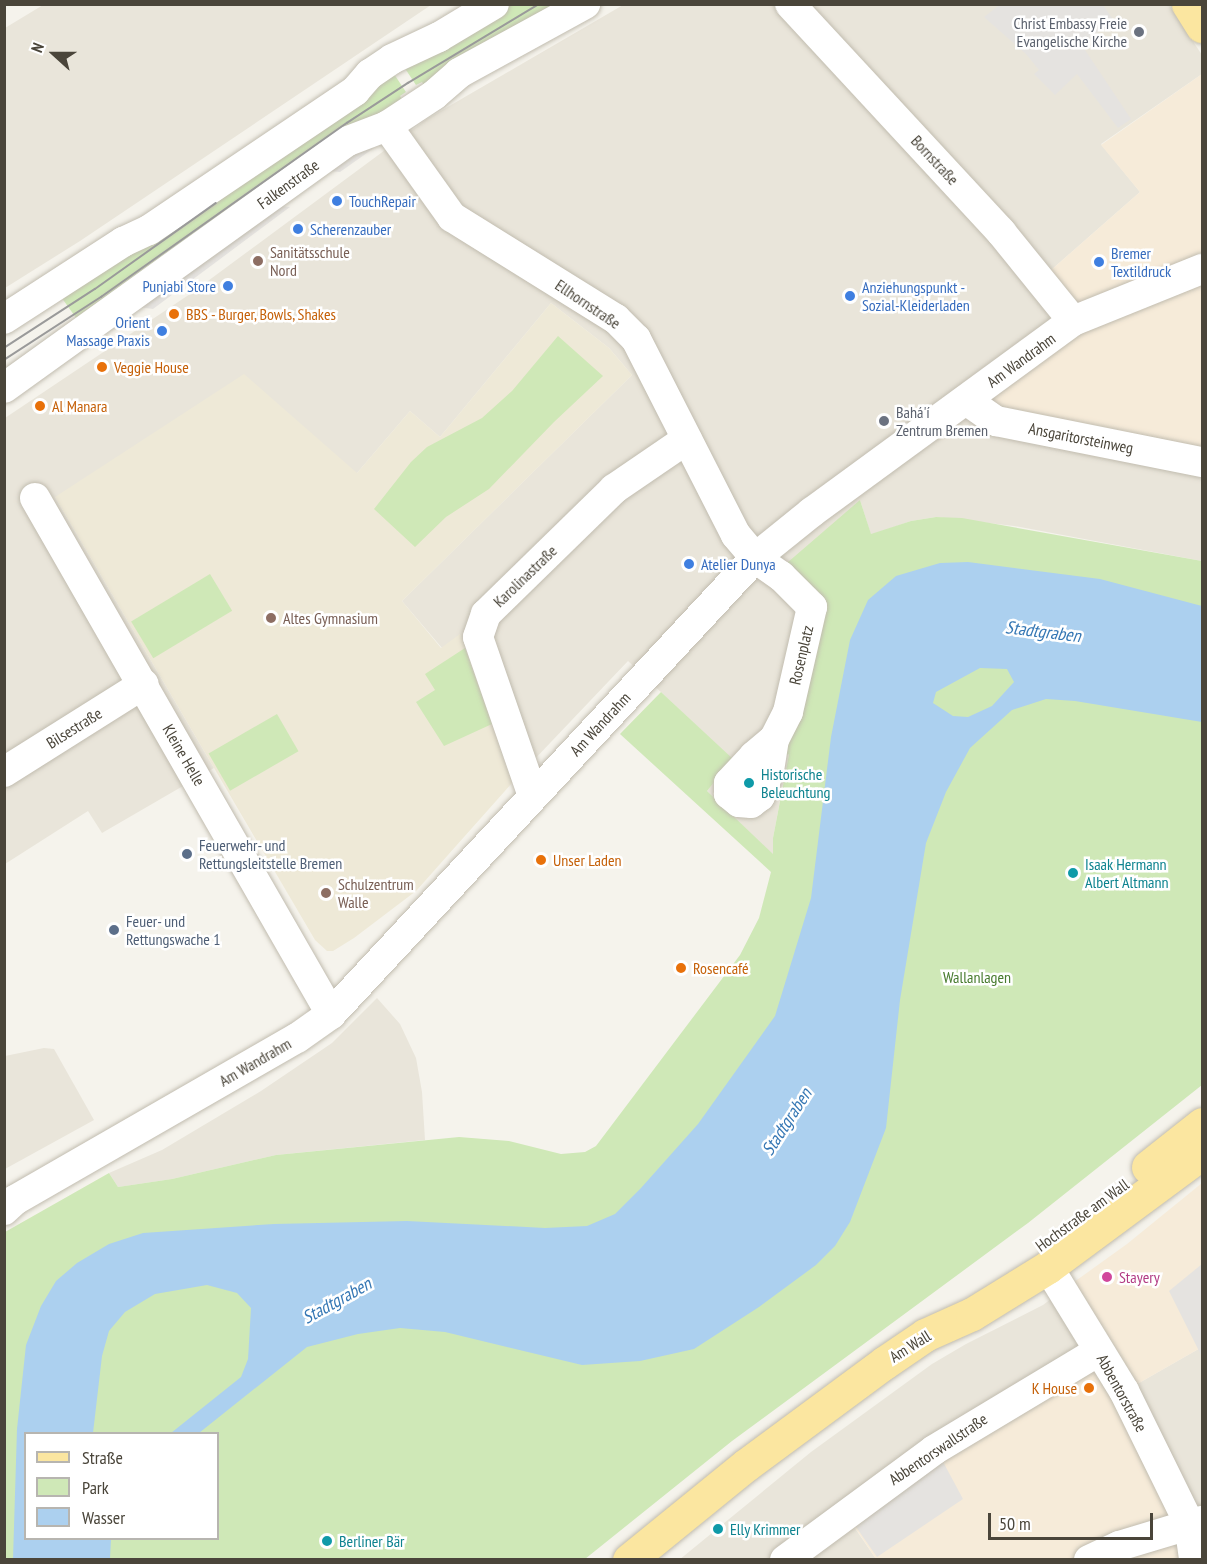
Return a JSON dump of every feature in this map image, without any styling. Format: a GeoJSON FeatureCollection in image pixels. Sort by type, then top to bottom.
{"type":"FeatureCollection","features":[{"type":"Feature","properties":{"kind":"main road"},"geometry":{"type":"LineString","coordinates":[[1188,4],[1203,26]]}},
{"type":"Feature","properties":{"kind":"main road","name":"Hochstraße am Wall"},"geometry":{"type":"LineString","coordinates":[[972,1314],[988,1284],[1203,1124]]}},
{"type":"Feature","properties":{"kind":"main road","name":"Am Wall"},"geometry":{"type":"LineString","coordinates":[[629,1560],[834,1399],[925,1335],[972,1314],[1048,1267],[1203,1153]]}},
{"type":"Feature","properties":{"kind":"street"},"geometry":{"type":"LineString","coordinates":[[4,320],[123,242],[149,230],[355,91],[370,74],[392,59],[439,37],[494,4]]}},
{"type":"Feature","properties":{"kind":"street","name":"Falkenstraße"},"geometry":{"type":"LineString","coordinates":[[4,388],[348,141],[387,126],[434,95],[459,73],[585,4]]}},
{"type":"Feature","properties":{"kind":"street","name":"Bornstraße"},"geometry":{"type":"LineString","coordinates":[[790,4],[1001,232],[1073,321]]}},
{"type":"Feature","properties":{"kind":"street","name":"Ellhornstraße"},"geometry":{"type":"LineString","coordinates":[[387,126],[452,217],[616,319],[636,339],[736,535],[755,558]]}},
{"type":"Feature","properties":{"kind":"street","name":"Am Wandrahm"},"geometry":{"type":"LineString","coordinates":[[8,1204],[297,1038],[331,1014],[755,558],[812,512],[1073,321],[1203,268]]}},
{"type":"Feature","properties":{"kind":"street","name":"Ansgaritorsteinweg"},"geometry":{"type":"LineString","coordinates":[[966,400],[996,421],[1203,462]]}},
{"type":"Feature","properties":{"kind":"street","name":"Karolinastraße"},"geometry":{"type":"LineString","coordinates":[[533,796],[478,637],[486,614],[614,489],[687,439]]}},
{"type":"Feature","properties":{"kind":"street","name":"Kleine Helle"},"geometry":{"type":"LineString","coordinates":[[35,498],[144,684],[331,1014]]}},
{"type":"Feature","properties":{"kind":"street","name":"Rosenplatz"},"geometry":{"type":"LineString","coordinates":[[755,558],[781,576],[812,607],[788,712],[774,739]]}},
{"type":"Feature","properties":{"kind":"street","name":"Bilsestraße"},"geometry":{"type":"LineString","coordinates":[[4,772],[144,684]]}},
{"type":"Feature","properties":{"kind":"street","name":"Abbentorstraße"},"geometry":{"type":"LineString","coordinates":[[1048,1267],[1124,1391],[1196,1522],[1194,1560]]}},
{"type":"Feature","properties":{"kind":"street","name":"Abbentorswallstraße"},"geometry":{"type":"LineString","coordinates":[[785,1560],[934,1450],[1099,1351]]}},
{"type":"Feature","properties":{"kind":"street"},"geometry":{"type":"LineString","coordinates":[[1089,1560],[1119,1546],[1196,1522]]}},
{"type":"Feature","properties":{"kind":"shaded area"},"geometry":{"type":"Polygon","coordinates":[[[1001,4],[1103,5],[1114,21],[1081,44],[1131,119],[1118,128],[1077,74],[1055,95],[1034,74],[1039,70],[1026,54],[984,17],[1001,4]]]}},
{"type":"Feature","properties":{"kind":"shaded area"},"geometry":{"type":"Polygon","coordinates":[[[43,5],[431,5],[80,241],[5,288],[5,28],[43,5]]]}},
{"type":"Feature","properties":{"kind":"shaded area"},"geometry":{"type":"Polygon","coordinates":[[[623,5],[1169,5],[1202,55],[1202,74],[1101,144],[1140,192],[1042,278],[1202,458],[1202,561],[1014,526],[936,517],[911,521],[871,535],[860,500],[810,601],[789,753],[773,838],[773,855],[707,791],[732,759],[628,661],[512,783],[460,635],[442,648],[402,601],[632,375],[609,348],[551,303],[440,437],[410,411],[357,473],[55,497],[214,768],[102,833],[88,811],[5,864],[5,418],[193,292],[427,119],[623,5]]]}},
{"type":"Feature","properties":{"kind":"shaded area"},"geometry":{"type":"Polygon","coordinates":[[[1202,74],[1202,458],[970,400],[1073,319],[1042,278],[1140,192],[1101,145],[1202,74]]]}},
{"type":"Feature","properties":{"kind":"shaded area"},"geometry":{"type":"Polygon","coordinates":[[[359,148],[374,148],[340,172],[327,171],[359,148]]]}},
{"type":"Feature","properties":{"kind":"shaded area"},"geometry":{"type":"Polygon","coordinates":[[[324,174],[281,206],[290,207],[153,309],[139,307],[324,174]]]}},
{"type":"Feature","properties":{"kind":"shaded area","name":"Altes Gymnasium"},"geometry":{"type":"Polygon","coordinates":[[[551,303],[609,348],[632,375],[402,601],[441,648],[460,634],[512,783],[416,891],[354,938],[333,951],[327,951],[315,940],[55,497],[244,374],[357,473],[410,411],[440,437],[551,303]]]}},
{"type":"Feature","properties":{"kind":"shaded area"},"geometry":{"type":"Polygon","coordinates":[[[377,998],[400,1024],[416,1058],[422,1092],[425,1140],[276,1155],[172,1179],[118,1187],[109,1173],[162,1150],[261,1091],[332,1043],[377,998]]]}},
{"type":"Feature","properties":{"kind":"shaded area"},"geometry":{"type":"Polygon","coordinates":[[[44,1048],[54,1049],[94,1120],[5,1169],[5,1056],[44,1048]]]}},
{"type":"Feature","properties":{"kind":"shaded area"},"geometry":{"type":"Polygon","coordinates":[[[1202,1183],[1202,1347],[1125,1391],[1194,1559],[876,1559],[846,1514],[1100,1352],[1063,1290],[1127,1244],[1202,1183]]]}},
{"type":"Feature","properties":{"kind":"shaded area"},"geometry":{"type":"Polygon","coordinates":[[[1202,1264],[1202,1357],[1169,1291],[1202,1264]]]}},
{"type":"Feature","properties":{"kind":"shaded area"},"geometry":{"type":"Polygon","coordinates":[[[1063,1290],[1100,1351],[846,1515],[876,1559],[679,1560],[811,1452],[932,1364],[1043,1305],[1063,1290]]]}},
{"type":"Feature","properties":{"kind":"shaded area"},"geometry":{"type":"Polygon","coordinates":[[[1202,1347],[1202,1520],[1125,1391],[1202,1347]]]}},
{"type":"Feature","properties":{"kind":"shaded area"},"geometry":{"type":"Polygon","coordinates":[[[941,1458],[963,1499],[877,1557],[854,1524],[941,1458]]]}},
{"type":"Feature","properties":{"kind":"green space"},"geometry":{"type":"Polygon","coordinates":[[[510,5],[564,5],[427,89],[422,82],[416,85],[404,67],[510,5]]]}},
{"type":"Feature","properties":{"kind":"green space"},"geometry":{"type":"Polygon","coordinates":[[[394,74],[406,92],[400,96],[405,103],[79,322],[59,294],[394,74]]]}},
{"type":"Feature","properties":{"kind":"green space"},"geometry":{"type":"Polygon","coordinates":[[[558,336],[603,376],[554,422],[489,489],[446,517],[415,547],[374,509],[411,462],[427,447],[482,418],[512,391],[558,336]]]}},
{"type":"Feature","properties":{"kind":"green space","name":"Wallanlagen"},"geometry":{"type":"Polygon","coordinates":[[[860,500],[871,534],[911,521],[936,517],[962,518],[1202,561],[1202,1085],[1028,1223],[732,1441],[585,1559],[5,1559],[5,1232],[109,1173],[118,1187],[172,1179],[276,1155],[459,1137],[509,1141],[561,1154],[585,1152],[596,1146],[740,955],[759,918],[771,872],[620,734],[661,692],[733,759],[707,791],[773,854],[773,838],[789,754],[785,756],[782,709],[802,619],[780,569],[860,500]]]}},
{"type":"Feature","properties":{"kind":"green space"},"geometry":{"type":"Polygon","coordinates":[[[210,574],[232,611],[153,658],[131,621],[210,574]]]}},
{"type":"Feature","properties":{"kind":"green space"},"geometry":{"type":"Polygon","coordinates":[[[465,648],[492,724],[444,746],[416,702],[435,690],[425,674],[465,648]]]}},
{"type":"Feature","properties":{"kind":"green space"},"geometry":{"type":"Polygon","coordinates":[[[277,714],[298,751],[230,791],[209,754],[277,714]]]}},
{"type":"Feature","properties":{"kind":"water","name":"Stadtgraben"},"geometry":{"type":"Polygon","coordinates":[[[968,562],[1100,579],[1202,606],[1202,722],[1075,701],[1046,699],[1012,710],[970,748],[946,792],[926,843],[900,1000],[886,1128],[850,1222],[835,1246],[816,1265],[759,1307],[694,1349],[640,1361],[582,1365],[445,1332],[400,1328],[358,1334],[307,1347],[200,1432],[172,1432],[241,1377],[248,1359],[251,1308],[237,1293],[207,1285],[155,1294],[125,1312],[109,1331],[102,1356],[93,1432],[24,1432],[24,1540],[111,1540],[110,1559],[13,1559],[17,1429],[26,1345],[41,1306],[56,1281],[77,1263],[109,1244],[143,1233],[274,1224],[407,1221],[545,1228],[587,1226],[615,1214],[641,1188],[698,1124],[775,1016],[811,898],[831,737],[850,640],[868,600],[896,576],[940,563],[968,562]],[[980,668],[936,692],[933,703],[953,716],[968,717],[992,706],[1014,682],[1007,669],[980,668]]]}},
{"type":"Feature","properties":{"kind":"tram line"},"geometry":{"type":"LineString","coordinates":[[4,360],[101,297],[347,123],[408,83],[539,4]]}},
{"type":"Feature","properties":{"kind":"tram line"},"geometry":{"type":"LineString","coordinates":[[4,348],[95,289],[216,203]]}},
{"type":"Feature","properties":{"kind":"place","name":"Christ Embassy Freie Evangelische Kirche"},"geometry":{"type":"Point","coordinates":[1139,32]}},
{"type":"Feature","properties":{"kind":"place","name":"TouchRepair"},"geometry":{"type":"Point","coordinates":[337,201]}},
{"type":"Feature","properties":{"kind":"place","name":"Scherenzauber"},"geometry":{"type":"Point","coordinates":[298,229]}},
{"type":"Feature","properties":{"kind":"place","name":"Sanitätsschule Nord"},"geometry":{"type":"Point","coordinates":[258,261]}},
{"type":"Feature","properties":{"kind":"place","name":"Bremer Textildruck"},"geometry":{"type":"Point","coordinates":[1099,262]}},
{"type":"Feature","properties":{"kind":"place","name":"Punjabi Store"},"geometry":{"type":"Point","coordinates":[228,286]}},
{"type":"Feature","properties":{"kind":"place","name":"Anziehungspunkt - Sozial-Kleiderladen"},"geometry":{"type":"Point","coordinates":[850,296]}},
{"type":"Feature","properties":{"kind":"place","name":"BBS - Burger, Bowls, Shakes"},"geometry":{"type":"Point","coordinates":[174,314]}},
{"type":"Feature","properties":{"kind":"place","name":"Orient Massage Praxis"},"geometry":{"type":"Point","coordinates":[162,331]}},
{"type":"Feature","properties":{"kind":"place","name":"Veggie House"},"geometry":{"type":"Point","coordinates":[102,367]}},
{"type":"Feature","properties":{"kind":"place","name":"Al Manara"},"geometry":{"type":"Point","coordinates":[40,406]}},
{"type":"Feature","properties":{"kind":"place","name":"Bahá'í Zentrum Bremen"},"geometry":{"type":"Point","coordinates":[884,421]}},
{"type":"Feature","properties":{"kind":"place","name":"Atelier Dunya"},"geometry":{"type":"Point","coordinates":[689,564]}},
{"type":"Feature","properties":{"kind":"place","name":"Altes Gymnasium"},"geometry":{"type":"Point","coordinates":[271,618]}},
{"type":"Feature","properties":{"kind":"place","name":"Historische Beleuchtung"},"geometry":{"type":"Point","coordinates":[749,783]}},
{"type":"Feature","properties":{"kind":"place","name":"Feuerwehr- und Rettungsleitstelle Bremen"},"geometry":{"type":"Point","coordinates":[187,854]}},
{"type":"Feature","properties":{"kind":"place","name":"Unser Laden"},"geometry":{"type":"Point","coordinates":[541,860]}},
{"type":"Feature","properties":{"kind":"place","name":"Isaak Hermann Albert Altmann"},"geometry":{"type":"Point","coordinates":[1073,873]}},
{"type":"Feature","properties":{"kind":"place","name":"Schulzentrum Walle"},"geometry":{"type":"Point","coordinates":[326,893]}},
{"type":"Feature","properties":{"kind":"place","name":"Feuer- und Rettungswache 1"},"geometry":{"type":"Point","coordinates":[114,930]}},
{"type":"Feature","properties":{"kind":"place","name":"Rosencafé"},"geometry":{"type":"Point","coordinates":[681,968]}},
{"type":"Feature","properties":{"kind":"place","name":"Stayery"},"geometry":{"type":"Point","coordinates":[1107,1277]}},
{"type":"Feature","properties":{"kind":"place","name":"K House"},"geometry":{"type":"Point","coordinates":[1089,1388]}},
{"type":"Feature","properties":{"kind":"place","name":"Elly Krimmer"},"geometry":{"type":"Point","coordinates":[718,1529]}},
{"type":"Feature","properties":{"kind":"place","name":"Berliner Bär"},"geometry":{"type":"Point","coordinates":[327,1541]}}]}
